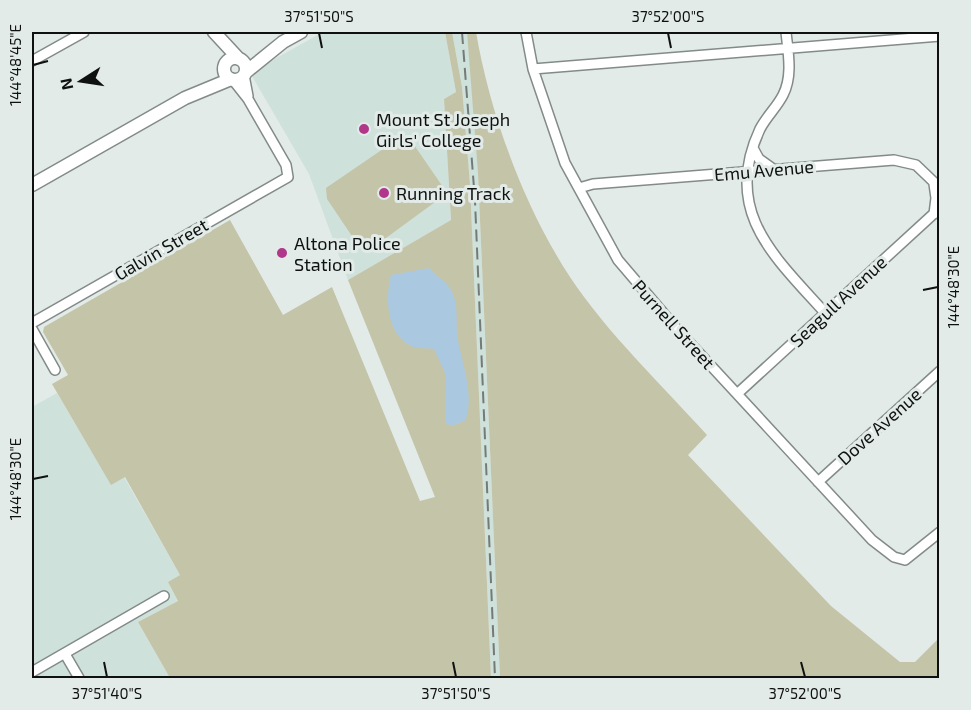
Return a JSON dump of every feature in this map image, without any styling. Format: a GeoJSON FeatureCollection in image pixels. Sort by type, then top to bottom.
{"type":"FeatureCollection","features":[{"type":"Feature","properties":{"kind":"main road"},"geometry":{"type":"LineString","coordinates":[[215,32],[239,71]]}},
{"type":"Feature","properties":{"kind":"main road"},"geometry":{"type":"LineString","coordinates":[[215,32],[225,65]]}},
{"type":"Feature","properties":{"kind":"main road"},"geometry":{"type":"LineString","coordinates":[[32,185],[185,98],[239,71],[301,32]]}},
{"type":"Feature","properties":{"kind":"main road"},"geometry":{"type":"LineString","coordinates":[[185,98],[216,76],[230,59],[239,71]]}},
{"type":"Feature","properties":{"kind":"street"},"geometry":{"type":"LineString","coordinates":[[32,61],[84,32]]}},
{"type":"Feature","properties":{"kind":"street","name":"Purnell Street"},"geometry":{"type":"LineString","coordinates":[[526,32],[533,69],[566,163],[618,260],[737,394],[872,540],[897,559],[905,560],[939,532]]}},
{"type":"Feature","properties":{"kind":"street"},"geometry":{"type":"LineString","coordinates":[[786,32],[787,87],[761,128],[753,148],[749,171],[750,205],[761,237],[772,255],[826,314]]}},
{"type":"Feature","properties":{"kind":"street"},"geometry":{"type":"LineString","coordinates":[[533,69],[939,36]]}},
{"type":"Feature","properties":{"kind":"street","name":"Galvin Street"},"geometry":{"type":"LineString","coordinates":[[32,323],[289,174],[288,168],[248,99],[239,71]]}},
{"type":"Feature","properties":{"kind":"street"},"geometry":{"type":"LineString","coordinates":[[753,148],[759,159],[773,169]]}},
{"type":"Feature","properties":{"kind":"street","name":"Emu Avenue"},"geometry":{"type":"LineString","coordinates":[[579,188],[593,184],[901,160],[916,165],[932,178],[939,188]]}},
{"type":"Feature","properties":{"kind":"street"},"geometry":{"type":"LineString","coordinates":[[932,178],[937,211]]}},
{"type":"Feature","properties":{"kind":"street","name":"Seagull Avenue"},"geometry":{"type":"LineString","coordinates":[[737,394],[937,211]]}},
{"type":"Feature","properties":{"kind":"street"},"geometry":{"type":"LineString","coordinates":[[32,329],[55,370]]}},
{"type":"Feature","properties":{"kind":"street","name":"Dove Avenue"},"geometry":{"type":"LineString","coordinates":[[818,482],[939,371]]}},
{"type":"Feature","properties":{"kind":"street"},"geometry":{"type":"LineString","coordinates":[[32,672],[164,596]]}},
{"type":"Feature","properties":{"kind":"street"},"geometry":{"type":"LineString","coordinates":[[65,654],[79,678]]}},
{"type":"Feature","properties":{"kind":"shaded area","name":"Mount St Joseph Girls' College"},"geometry":{"type":"Polygon","coordinates":[[[323,32],[445,32],[456,92],[444,99],[451,220],[348,280],[309,174],[252,76],[253,71],[323,32]]]}},
{"type":"Feature","properties":{"kind":"shaded area"},"geometry":{"type":"Polygon","coordinates":[[[452,32],[467,32],[470,64],[478,174],[500,678],[491,678],[470,184],[462,87],[452,32]]]}},
{"type":"Feature","properties":{"kind":"shaded area"},"geometry":{"type":"Polygon","coordinates":[[[57,393],[111,484],[124,477],[180,575],[168,582],[178,601],[138,622],[170,678],[32,678],[32,407],[57,393]]]}},
{"type":"Feature","properties":{"kind":"green space"},"geometry":{"type":"Polygon","coordinates":[[[445,32],[452,32],[462,87],[470,184],[491,678],[170,678],[138,622],[178,601],[168,582],[180,575],[125,477],[111,485],[52,384],[68,375],[43,332],[44,327],[230,220],[283,315],[332,287],[420,501],[435,497],[348,280],[451,220],[444,99],[456,92],[445,32]]]}},
{"type":"Feature","properties":{"kind":"green space"},"geometry":{"type":"Polygon","coordinates":[[[467,32],[476,32],[490,95],[511,159],[553,250],[601,318],[707,435],[688,455],[831,606],[900,662],[915,662],[939,638],[939,678],[500,678],[478,174],[467,32]]]}},
{"type":"Feature","properties":{"kind":"green space","name":"Running Track"},"geometry":{"type":"Polygon","coordinates":[[[402,136],[410,139],[443,187],[442,197],[375,246],[364,249],[358,245],[327,199],[326,188],[402,136]]]}},
{"type":"Feature","properties":{"kind":"water"},"geometry":{"type":"Polygon","coordinates":[[[429,268],[447,284],[454,298],[457,333],[468,389],[468,411],[465,421],[451,426],[445,422],[446,375],[434,349],[416,348],[405,342],[393,326],[388,305],[391,275],[429,268]]]}},
{"type":"Feature","properties":{"kind":"railway"},"geometry":{"type":"LineString","coordinates":[[462,32],[475,201],[495,678]]}},
{"type":"Feature","properties":{"kind":"place","name":"Mount St Joseph Girls' College"},"geometry":{"type":"Point","coordinates":[364,129]}},
{"type":"Feature","properties":{"kind":"place","name":"Running Track"},"geometry":{"type":"Point","coordinates":[384,193]}},
{"type":"Feature","properties":{"kind":"place","name":"Altona Police Station"},"geometry":{"type":"Point","coordinates":[282,253]}}]}
